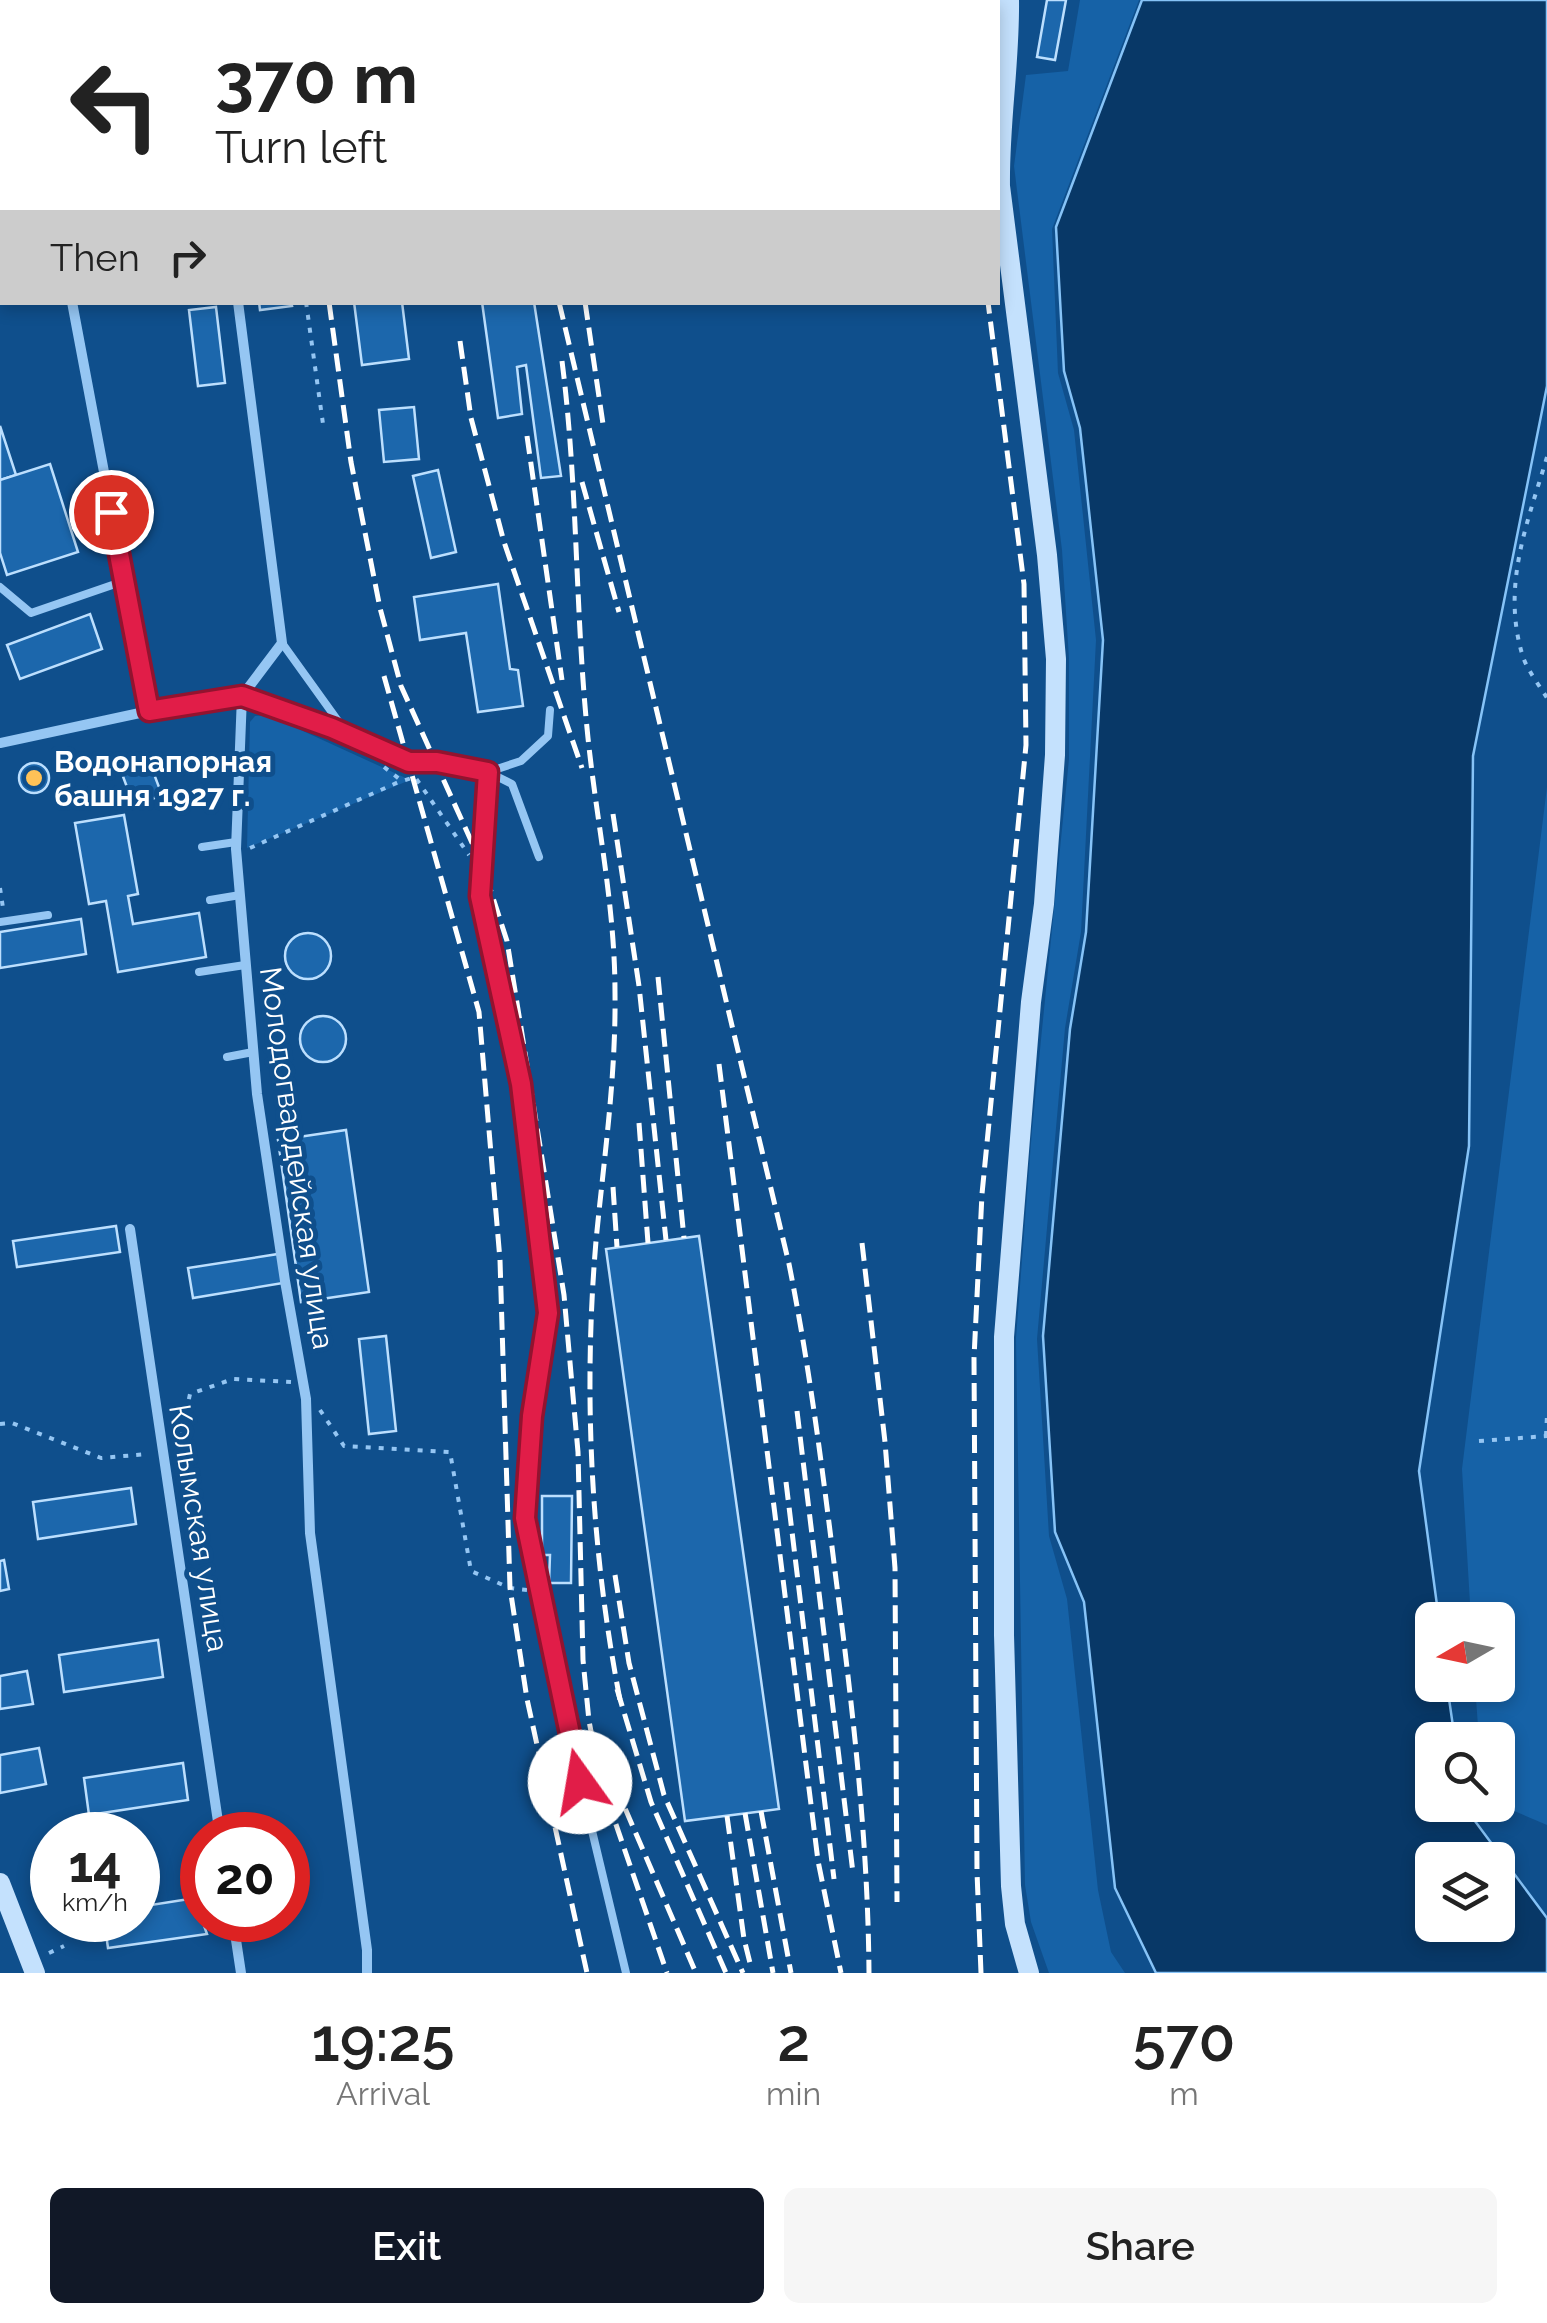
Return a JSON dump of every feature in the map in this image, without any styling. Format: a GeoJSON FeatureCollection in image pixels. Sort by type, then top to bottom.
{"type":"FeatureCollection","features":[{"type":"Feature","properties":{"kind":"main road"},"geometry":{"type":"LineString","coordinates":[[1000,129],[1010,43],[1009,0]]}},
{"type":"Feature","properties":{"kind":"main road"},"geometry":{"type":"LineString","coordinates":[[1000,186],[1056,658],[1055,755],[1044,904],[1030,1002],[1004,1337],[1004,1635],[1011,1886],[1015,1924],[1030,1973]]}},
{"type":"Feature","properties":{"kind":"main road"},"geometry":{"type":"LineString","coordinates":[[0,1883],[34,1973]]}},
{"type":"Feature","properties":{"kind":"street"},"geometry":{"type":"LineString","coordinates":[[73,305],[149,711]]}},
{"type":"Feature","properties":{"kind":"street"},"geometry":{"type":"LineString","coordinates":[[0,743],[149,711],[242,696],[282,643],[238,305]]}},
{"type":"Feature","properties":{"kind":"street","name":"Молодогвардейская улица"},"geometry":{"type":"LineString","coordinates":[[242,696],[236,848],[253,1052],[303,1383],[310,1533],[367,1973]]}},
{"type":"Feature","properties":{"kind":"street","name":"Колымская улица"},"geometry":{"type":"LineString","coordinates":[[130,1229],[217,1812]]}},
{"type":"Feature","properties":{"kind":"street"},"geometry":{"type":"LineString","coordinates":[[236,1942],[241,1973]]}},
{"type":"Feature","properties":{"kind":"lane"},"geometry":{"type":"LineString","coordinates":[[0,587],[32,613],[124,581]]}},
{"type":"Feature","properties":{"kind":"lane"},"geometry":{"type":"LineString","coordinates":[[282,643],[349,736]]}},
{"type":"Feature","properties":{"kind":"lane"},"geometry":{"type":"LineString","coordinates":[[242,696],[409,762],[437,762],[488,772],[512,784],[539,857]]}},
{"type":"Feature","properties":{"kind":"lane"},"geometry":{"type":"LineString","coordinates":[[488,772],[521,761],[548,736],[550,710]]}},
{"type":"Feature","properties":{"kind":"lane"},"geometry":{"type":"LineString","coordinates":[[488,772],[480,896],[521,1084],[548,1313],[532,1416],[525,1518],[572,1747],[626,1973]]}},
{"type":"Feature","properties":{"kind":"lane"},"geometry":{"type":"LineString","coordinates":[[202,847],[236,848]]}},
{"type":"Feature","properties":{"kind":"lane"},"geometry":{"type":"LineString","coordinates":[[210,900],[240,895]]}},
{"type":"Feature","properties":{"kind":"lane"},"geometry":{"type":"LineString","coordinates":[[3,922],[48,915]]}},
{"type":"Feature","properties":{"kind":"lane"},"geometry":{"type":"LineString","coordinates":[[198,972],[246,965]]}},
{"type":"Feature","properties":{"kind":"lane"},"geometry":{"type":"LineString","coordinates":[[227,1058],[253,1052]]}},
{"type":"Feature","properties":{"kind":"path"},"geometry":{"type":"LineString","coordinates":[[306,305],[323,424]]}},
{"type":"Feature","properties":{"kind":"path"},"geometry":{"type":"LineString","coordinates":[[1547,457],[1525,531],[1512,606],[1524,660],[1547,698]]}},
{"type":"Feature","properties":{"kind":"path"},"geometry":{"type":"LineString","coordinates":[[375,761],[402,781]]}},
{"type":"Feature","properties":{"kind":"path"},"geometry":{"type":"LineString","coordinates":[[236,848],[415,777],[482,874]]}},
{"type":"Feature","properties":{"kind":"path"},"geometry":{"type":"LineString","coordinates":[[0,888],[3,922]]}},
{"type":"Feature","properties":{"kind":"path"},"geometry":{"type":"LineString","coordinates":[[0,1424],[12,1422],[102,1458],[162,1453],[178,1450],[190,1394],[232,1379],[303,1383],[344,1446],[450,1452],[471,1571],[510,1588],[539,1591]]}},
{"type":"Feature","properties":{"kind":"path"},"geometry":{"type":"LineString","coordinates":[[1479,1441],[1547,1436],[1547,1416]]}},
{"type":"Feature","properties":{"kind":"shaded area"},"geometry":{"type":"Polygon","coordinates":[[[1080,0],[1139,0],[1052,229],[1058,373],[1074,430],[1096,640],[1081,932],[1065,1028],[1037,1339],[1049,1536],[1067,1599],[1098,1890],[1111,1952],[1125,1973],[1049,1973],[1031,1922],[1025,1885],[1016,1338],[1032,1130],[1069,759],[1069,659],[1062,550],[1014,166],[1026,75],[1068,71],[1080,0]]]}},
{"type":"Feature","properties":{"kind":"shaded area"},"geometry":{"type":"Polygon","coordinates":[[[1142,0],[1547,0],[1547,386],[1473,756],[1469,1146],[1419,1471],[1437,1602],[1415,1602],[1415,1702],[1449,1702],[1452,1722],[1415,1722],[1415,1822],[1476,1822],[1491,1842],[1415,1842],[1415,1942],[1515,1942],[1515,1875],[1547,1918],[1547,1973],[1156,1973],[1115,1888],[1084,1602],[1055,1532],[1043,1336],[1070,1029],[1086,932],[1103,640],[1080,428],[1064,371],[1056,227],[1142,0]]]}},
{"type":"Feature","properties":{"kind":"shaded area"},"geometry":{"type":"Polygon","coordinates":[[[268,715],[410,780],[247,848],[250,722],[255,716],[268,715]]]}},
{"type":"Feature","properties":{"kind":"shaded area"},"geometry":{"type":"Polygon","coordinates":[[[1547,787],[1547,1825],[1515,1811],[1515,1722],[1478,1722],[1476,1702],[1515,1702],[1515,1602],[1470,1602],[1462,1469],[1547,787]]]}},
{"type":"Feature","properties":{"kind":"building"},"geometry":{"type":"Polygon","coordinates":[[[1047,0],[1066,0],[1055,60],[1037,57],[1047,0]]]}},
{"type":"Feature","properties":{"kind":"building"},"geometry":{"type":"Polygon","coordinates":[[[259,305],[292,306],[260,310],[259,305]]]}},
{"type":"Feature","properties":{"kind":"building"},"geometry":{"type":"Polygon","coordinates":[[[354,305],[402,305],[409,359],[362,365],[354,305]]]}},
{"type":"Feature","properties":{"kind":"building"},"geometry":{"type":"Polygon","coordinates":[[[482,305],[534,305],[561,476],[541,478],[526,365],[517,367],[522,414],[498,418],[482,305]]]}},
{"type":"Feature","properties":{"kind":"building"},"geometry":{"type":"Polygon","coordinates":[[[216,307],[225,383],[198,386],[189,310],[216,307]]]}},
{"type":"Feature","properties":{"kind":"building"},"geometry":{"type":"Polygon","coordinates":[[[414,407],[419,459],[384,462],[379,410],[414,407]]]}},
{"type":"Feature","properties":{"kind":"building"},"geometry":{"type":"Polygon","coordinates":[[[0,426],[16,475],[0,480],[0,426]]]}},
{"type":"Feature","properties":{"kind":"building"},"geometry":{"type":"Polygon","coordinates":[[[50,464],[78,552],[7,575],[0,553],[0,480],[50,464]]]}},
{"type":"Feature","properties":{"kind":"building"},"geometry":{"type":"Polygon","coordinates":[[[438,470],[456,552],[431,558],[413,476],[438,470]]]}},
{"type":"Feature","properties":{"kind":"building"},"geometry":{"type":"Polygon","coordinates":[[[498,584],[510,669],[518,670],[523,706],[478,712],[466,633],[420,640],[414,597],[498,584]]]}},
{"type":"Feature","properties":{"kind":"building"},"geometry":{"type":"Polygon","coordinates":[[[90,614],[102,649],[20,679],[7,645],[90,614]]]}},
{"type":"Feature","properties":{"kind":"building"},"geometry":{"type":"Polygon","coordinates":[[[146,753],[162,795],[134,806],[118,763],[146,753]]]}},
{"type":"Feature","properties":{"kind":"building","name":"Водонапорная башня 1927 г."},"geometry":{"type":"Polygon","coordinates":[[[34,763],[45,767],[49,778],[45,789],[34,793],[23,789],[19,778],[23,767],[34,763]]]}},
{"type":"Feature","properties":{"kind":"building"},"geometry":{"type":"Polygon","coordinates":[[[124,815],[138,894],[128,896],[133,924],[199,913],[206,957],[118,972],[106,901],[89,904],[75,823],[124,815]]]}},
{"type":"Feature","properties":{"kind":"building"},"geometry":{"type":"Polygon","coordinates":[[[81,919],[86,954],[0,968],[0,932],[81,919]]]}},
{"type":"Feature","properties":{"kind":"building"},"geometry":{"type":"Polygon","coordinates":[[[308,933],[324,940],[331,956],[324,972],[308,979],[292,972],[285,956],[292,940],[308,933]]]}},
{"type":"Feature","properties":{"kind":"building"},"geometry":{"type":"Polygon","coordinates":[[[323,1016],[339,1023],[346,1039],[339,1055],[323,1062],[307,1055],[300,1039],[307,1023],[323,1016]]]}},
{"type":"Feature","properties":{"kind":"building"},"geometry":{"type":"Polygon","coordinates":[[[346,1130],[369,1292],[301,1302],[278,1140],[346,1130]]]}},
{"type":"Feature","properties":{"kind":"building"},"geometry":{"type":"Polygon","coordinates":[[[116,1226],[120,1252],[17,1267],[13,1241],[116,1226]]]}},
{"type":"Feature","properties":{"kind":"building"},"geometry":{"type":"Polygon","coordinates":[[[699,1236],[779,1809],[685,1821],[606,1249],[699,1236]]]}},
{"type":"Feature","properties":{"kind":"building"},"geometry":{"type":"Polygon","coordinates":[[[278,1254],[283,1283],[193,1298],[188,1268],[278,1254]]]}},
{"type":"Feature","properties":{"kind":"building"},"geometry":{"type":"Polygon","coordinates":[[[386,1336],[396,1431],[369,1434],[359,1339],[386,1336]]]}},
{"type":"Feature","properties":{"kind":"building"},"geometry":{"type":"Polygon","coordinates":[[[131,1488],[136,1524],[38,1539],[33,1502],[131,1488]]]}},
{"type":"Feature","properties":{"kind":"building"},"geometry":{"type":"Polygon","coordinates":[[[542,1496],[572,1496],[571,1583],[549,1583],[550,1555],[542,1555],[542,1496]]]}},
{"type":"Feature","properties":{"kind":"building"},"geometry":{"type":"Polygon","coordinates":[[[4,1560],[9,1589],[0,1591],[0,1561],[4,1560]]]}},
{"type":"Feature","properties":{"kind":"building"},"geometry":{"type":"Polygon","coordinates":[[[158,1640],[163,1677],[64,1692],[59,1655],[158,1640]]]}},
{"type":"Feature","properties":{"kind":"building"},"geometry":{"type":"Polygon","coordinates":[[[27,1671],[33,1704],[0,1709],[0,1676],[27,1671]]]}},
{"type":"Feature","properties":{"kind":"building"},"geometry":{"type":"Polygon","coordinates":[[[39,1748],[46,1784],[0,1793],[0,1755],[39,1748]]]}},
{"type":"Feature","properties":{"kind":"building"},"geometry":{"type":"Polygon","coordinates":[[[183,1763],[188,1800],[89,1812],[84,1778],[183,1763]]]}},
{"type":"Feature","properties":{"kind":"building"},"geometry":{"type":"Polygon","coordinates":[[[180,1900],[180,1938],[160,1941],[160,1904],[180,1900]]]}},
{"type":"Feature","properties":{"kind":"building"},"geometry":{"type":"Polygon","coordinates":[[[107,1942],[150,1942],[108,1948],[107,1942]]]}},
{"type":"Feature","properties":{"kind":"railway"},"geometry":{"type":"LineString","coordinates":[[329,305],[351,462],[380,608],[401,686],[483,867],[507,941],[564,1295],[578,1452],[583,1660],[589,1721],[600,1778],[667,1973]]}},
{"type":"Feature","properties":{"kind":"railway"},"geometry":{"type":"LineString","coordinates":[[560,305],[797,1303],[854,1727],[866,1874],[869,1973]]}},
{"type":"Feature","properties":{"kind":"railway"},"geometry":{"type":"LineString","coordinates":[[585,305],[603,424]]}},
{"type":"Feature","properties":{"kind":"railway"},"geometry":{"type":"LineString","coordinates":[[981,1973],[974,1358],[982,1194],[1026,745],[1024,584],[988,305]]}},
{"type":"Feature","properties":{"kind":"railway"},"geometry":{"type":"LineString","coordinates":[[460,341],[471,418],[504,542],[582,768]]}},
{"type":"Feature","properties":{"kind":"railway"},"geometry":{"type":"LineString","coordinates":[[562,361],[584,691],[614,961],[614,1056],[592,1298],[590,1414],[602,1587],[620,1700]]}},
{"type":"Feature","properties":{"kind":"railway"},"geometry":{"type":"LineString","coordinates":[[527,436],[562,680]]}},
{"type":"Feature","properties":{"kind":"railway"},"geometry":{"type":"LineString","coordinates":[[582,482],[619,612]]}},
{"type":"Feature","properties":{"kind":"railway"},"geometry":{"type":"LineString","coordinates":[[384,676],[479,1012],[500,1260],[510,1588],[527,1699],[587,1973]]}},
{"type":"Feature","properties":{"kind":"railway"},"geometry":{"type":"LineString","coordinates":[[613,814],[639,986],[666,1240]]}},
{"type":"Feature","properties":{"kind":"railway"},"geometry":{"type":"LineString","coordinates":[[658,977],[684,1238]]}},
{"type":"Feature","properties":{"kind":"railway"},"geometry":{"type":"LineString","coordinates":[[719,1064],[818,1861],[841,1973]]}},
{"type":"Feature","properties":{"kind":"railway"},"geometry":{"type":"LineString","coordinates":[[639,1123],[648,1243]]}},
{"type":"Feature","properties":{"kind":"railway"},"geometry":{"type":"LineString","coordinates":[[613,1187],[617,1247]]}},
{"type":"Feature","properties":{"kind":"railway"},"geometry":{"type":"LineString","coordinates":[[862,1243],[895,1568],[897,1902]]}},
{"type":"Feature","properties":{"kind":"railway"},"geometry":{"type":"LineString","coordinates":[[797,1411],[853,1873]]}},
{"type":"Feature","properties":{"kind":"railway"},"geometry":{"type":"LineString","coordinates":[[786,1482],[834,1879]]}},
{"type":"Feature","properties":{"kind":"railway"},"geometry":{"type":"LineString","coordinates":[[615,1575],[629,1663],[664,1795],[743,1973]]}},
{"type":"Feature","properties":{"kind":"railway"},"geometry":{"type":"LineString","coordinates":[[617,1689],[651,1802],[726,1973]]}},
{"type":"Feature","properties":{"kind":"railway"},"geometry":{"type":"LineString","coordinates":[[615,1785],[696,1973]]}},
{"type":"Feature","properties":{"kind":"railway"},"geometry":{"type":"LineString","coordinates":[[761,1811],[791,1973]]}},
{"type":"Feature","properties":{"kind":"railway"},"geometry":{"type":"LineString","coordinates":[[745,1813],[773,1973]]}},
{"type":"Feature","properties":{"kind":"railway"},"geometry":{"type":"LineString","coordinates":[[727,1816],[750,1963]]}},
{"type":"Feature","properties":{"kind":"place","name":"Водонапорная башня 1927 г."},"geometry":{"type":"Point","coordinates":[34,778]}},
{"type":"Feature","properties":{"kind":"route"},"geometry":{"type":"LineString","coordinates":[[111,512],[149,711],[242,696],[332,728],[409,762],[437,762],[488,772],[480,896],[521,1084],[548,1313],[532,1416],[525,1518],[580,1782]]}}]}
